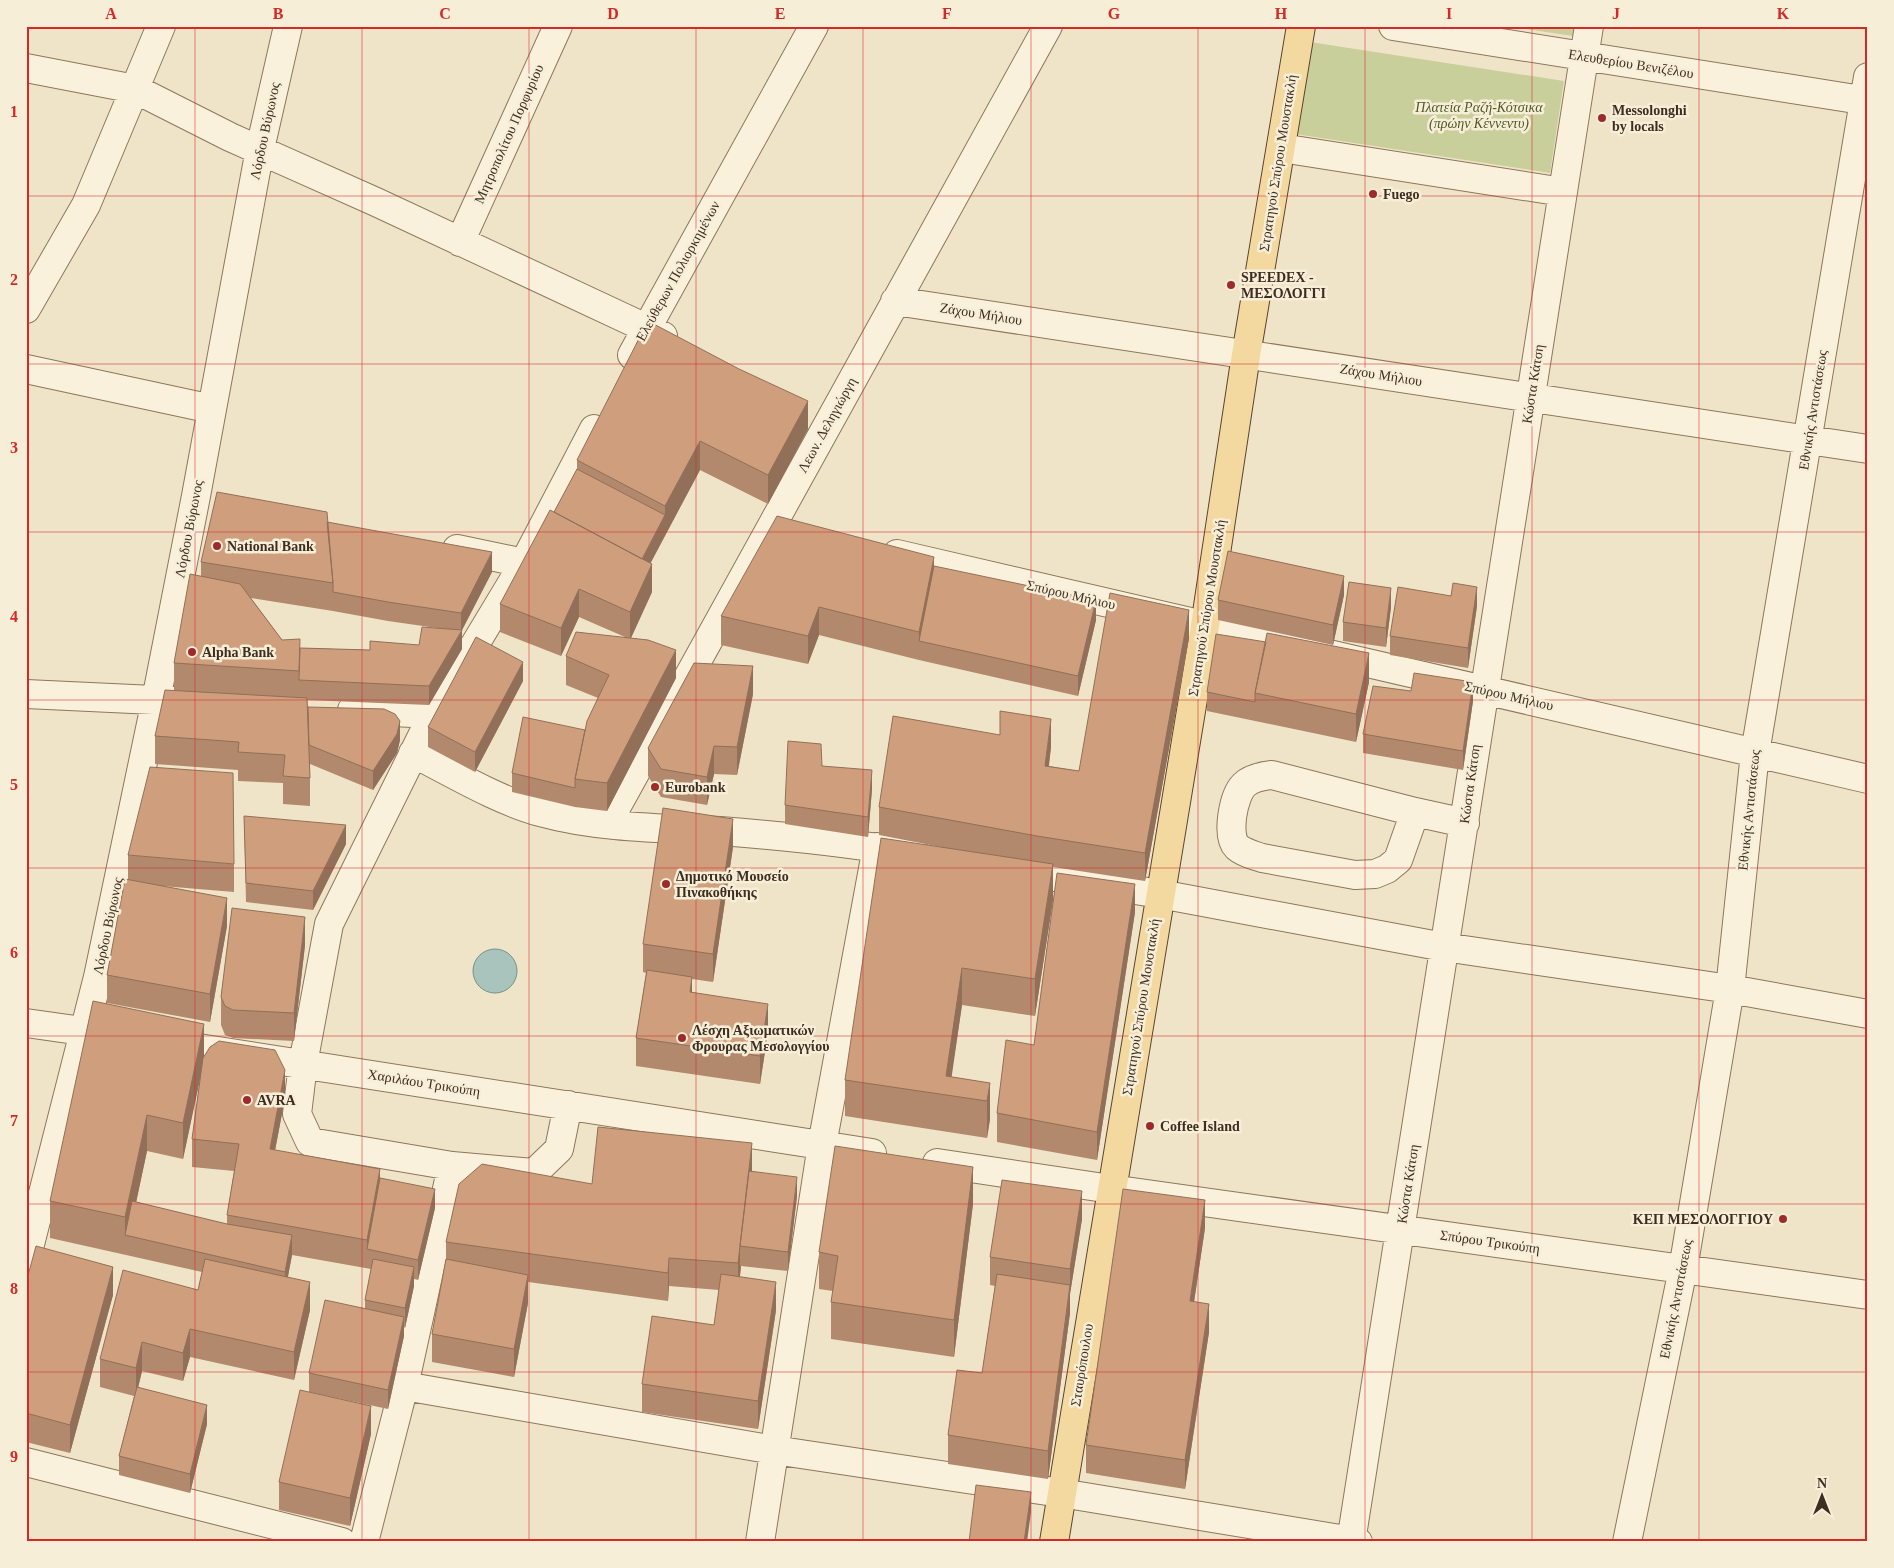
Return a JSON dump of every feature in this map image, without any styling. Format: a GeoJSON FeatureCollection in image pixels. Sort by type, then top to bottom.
{"type":"FeatureCollection","features":[{"type":"Feature","properties":{"kind":"main road","name":"Στρατηγού Σπύρου Μουστακλή"},"geometry":{"type":"LineString","coordinates":[[1112,1189],[1205,626],[1246,355],[1301,26]]}},
{"type":"Feature","properties":{"kind":"main road","name":"Σταυρόπουλου"},"geometry":{"type":"LineString","coordinates":[[1054,1542],[1112,1189]]}},
{"type":"Feature","properties":{"kind":"street"},"geometry":{"type":"LineString","coordinates":[[26,309],[86,205],[161,26]]}},
{"type":"Feature","properties":{"kind":"street","name":"Λόρδου Βύρωνος"},"geometry":{"type":"LineString","coordinates":[[26,1260],[85,1031],[156,700],[206,498],[212,409],[260,149],[288,26]]}},
{"type":"Feature","properties":{"kind":"street","name":"Μητροπολίτου Πορφυρίου"},"geometry":{"type":"LineString","coordinates":[[460,242],[558,26]]}},
{"type":"Feature","properties":{"kind":"street","name":"Ελεύθερων Πολιορκημένων"},"geometry":{"type":"LineString","coordinates":[[619,380],[646,327],[814,26]]}},
{"type":"Feature","properties":{"kind":"street","name":"Λεων. Δεληγιώργη"},"geometry":{"type":"LineString","coordinates":[[607,824],[771,525],[819,419],[895,301],[1048,26]]}},
{"type":"Feature","properties":{"kind":"street","name":"Ελευθερίου Βενιζέλου"},"geometry":{"type":"LineString","coordinates":[[1393,26],[1584,56],[1866,93]]}},
{"type":"Feature","properties":{"kind":"street","name":"Κώστα Κάτση"},"geometry":{"type":"LineString","coordinates":[[1354,1541],[1400,1230],[1589,26]]}},
{"type":"Feature","properties":{"kind":"street"},"geometry":{"type":"LineString","coordinates":[[26,68],[135,89],[230,137],[260,149],[646,327],[681,346]]}},
{"type":"Feature","properties":{"kind":"street","name":"Εθνικής Αντιστάσεως"},"geometry":{"type":"LineString","coordinates":[[1627,1542],[1683,1269],[1730,989],[1755,753],[1866,93]]}},
{"type":"Feature","properties":{"kind":"street"},"geometry":{"type":"LineString","coordinates":[[1281,148],[1563,192]]}},
{"type":"Feature","properties":{"kind":"street","name":"Ζάχου Μήλιου"},"geometry":{"type":"LineString","coordinates":[[895,301],[1868,449]]}},
{"type":"Feature","properties":{"kind":"street"},"geometry":{"type":"LineString","coordinates":[[26,370],[212,409]]}},
{"type":"Feature","properties":{"kind":"street"},"geometry":{"type":"LineString","coordinates":[[568,1105],[558,1150],[534,1173],[452,1166],[310,1142],[297,1114],[303,1064],[329,924],[433,714],[524,563],[606,406]]}},
{"type":"Feature","properties":{"kind":"street"},"geometry":{"type":"LineString","coordinates":[[771,525],[800,532]]}},
{"type":"Feature","properties":{"kind":"street"},"geometry":{"type":"LineString","coordinates":[[437,545],[524,563]]}},
{"type":"Feature","properties":{"kind":"street","name":"Σπύρου Μήλιου"},"geometry":{"type":"LineString","coordinates":[[878,550],[1868,779]]}},
{"type":"Feature","properties":{"kind":"street"},"geometry":{"type":"LineString","coordinates":[[26,694],[195,702]]}},
{"type":"Feature","properties":{"kind":"street"},"geometry":{"type":"LineString","coordinates":[[324,708],[433,714]]}},
{"type":"Feature","properties":{"kind":"street"},"geometry":{"type":"LineString","coordinates":[[413,753],[493,794],[539,812],[607,824],[724,832],[877,848],[945,859]]}},
{"type":"Feature","properties":{"kind":"street"},"geometry":{"type":"LineString","coordinates":[[1415,812],[1405,845],[1398,860],[1387,869],[1375,874],[1356,875],[1262,858],[1247,854],[1236,846],[1232,837],[1235,797],[1244,784],[1258,777],[1272,775],[1465,823]]}},
{"type":"Feature","properties":{"kind":"street"},"geometry":{"type":"LineString","coordinates":[[760,1542],[822,1145],[877,848]]}},
{"type":"Feature","properties":{"kind":"street"},"geometry":{"type":"LineString","coordinates":[[994,867],[1160,894],[1444,947],[1730,989],[1868,1014]]}},
{"type":"Feature","properties":{"kind":"street","name":"Χαριλάου Τρικούπη"},"geometry":{"type":"LineString","coordinates":[[26,1022],[904,1158]]}},
{"type":"Feature","properties":{"kind":"street","name":"Σπύρου Τρικούπη"},"geometry":{"type":"LineString","coordinates":[[904,1158],[1868,1295]]}},
{"type":"Feature","properties":{"kind":"street"},"geometry":{"type":"LineString","coordinates":[[364,1542],[404,1386],[452,1166]]}},
{"type":"Feature","properties":{"kind":"street"},"geometry":{"type":"LineString","coordinates":[[404,1386],[774,1450],[1061,1493],[1354,1541]]}},
{"type":"Feature","properties":{"kind":"street"},"geometry":{"type":"LineString","coordinates":[[26,1462],[342,1542]]}},
{"type":"Feature","properties":{"kind":"green space"},"geometry":{"type":"Polygon","coordinates":[[[1506,26],[1574,26],[1573,36],[1506,26]]]}},
{"type":"Feature","properties":{"kind":"green space","name":"Πλατεία Ραζή-Κότσικα (πρώην Κέννεντυ)"},"geometry":{"type":"Polygon","coordinates":[[[1310,42],[1564,81],[1550,173],[1295,134],[1310,42]]]}},
{"type":"Feature","properties":{"kind":"water"},"geometry":{"type":"Polygon","coordinates":[[[495,949],[507,953],[513,959],[517,971],[513,983],[507,989],[495,993],[483,989],[477,983],[473,971],[477,959],[483,953],[495,949]]]}},
{"type":"Feature","properties":{"kind":"building"},"geometry":{"type":"Polygon","coordinates":[[[648,321],[739,369],[808,401],[768,475],[700,441],[665,506],[577,460],[648,321]]]}},
{"type":"Feature","properties":{"kind":"building"},"geometry":{"type":"Polygon","coordinates":[[[577,469],[665,515],[642,559],[554,512],[577,469]]]}},
{"type":"Feature","properties":{"kind":"building"},"geometry":{"type":"Polygon","coordinates":[[[217,492],[327,512],[333,583],[201,562],[217,492]]]}},
{"type":"Feature","properties":{"kind":"building"},"geometry":{"type":"Polygon","coordinates":[[[550,510],[652,564],[630,612],[579,589],[561,628],[500,604],[550,510]]]}},
{"type":"Feature","properties":{"kind":"building"},"geometry":{"type":"Polygon","coordinates":[[[777,516],[934,557],[919,632],[819,607],[808,636],[721,616],[777,516]]]}},
{"type":"Feature","properties":{"kind":"building"},"geometry":{"type":"Polygon","coordinates":[[[327,522],[492,552],[461,613],[333,592],[327,522]]]}},
{"type":"Feature","properties":{"kind":"building"},"geometry":{"type":"Polygon","coordinates":[[[1228,551],[1344,576],[1333,625],[1218,600],[1228,551]]]}},
{"type":"Feature","properties":{"kind":"building"},"geometry":{"type":"Polygon","coordinates":[[[934,566],[1096,600],[1078,676],[919,641],[934,566]]]}},
{"type":"Feature","properties":{"kind":"building"},"geometry":{"type":"Polygon","coordinates":[[[190,574],[240,584],[282,640],[300,639],[299,671],[174,663],[190,574]]]}},
{"type":"Feature","properties":{"kind":"building"},"geometry":{"type":"Polygon","coordinates":[[[1349,582],[1391,588],[1386,628],[1343,622],[1349,582]]]}},
{"type":"Feature","properties":{"kind":"building"},"geometry":{"type":"Polygon","coordinates":[[[1453,583],[1477,587],[1468,648],[1390,636],[1398,587],[1451,596],[1453,583]]]}},
{"type":"Feature","properties":{"kind":"building"},"geometry":{"type":"Polygon","coordinates":[[[1110,593],[1189,610],[1145,853],[1037,836],[879,807],[893,716],[1000,735],[1000,711],[1051,719],[1045,766],[1079,771],[1110,593]]]}},
{"type":"Feature","properties":{"kind":"building"},"geometry":{"type":"Polygon","coordinates":[[[422,627],[462,630],[429,686],[299,680],[300,648],[370,650],[370,641],[419,645],[422,627]]]}},
{"type":"Feature","properties":{"kind":"building"},"geometry":{"type":"Polygon","coordinates":[[[576,632],[648,640],[676,650],[607,783],[575,779],[587,721],[609,675],[566,656],[576,632]]]}},
{"type":"Feature","properties":{"kind":"building"},"geometry":{"type":"Polygon","coordinates":[[[1267,633],[1369,653],[1356,714],[1255,693],[1267,633]]]}},
{"type":"Feature","properties":{"kind":"building"},"geometry":{"type":"Polygon","coordinates":[[[1216,634],[1266,642],[1255,693],[1255,702],[1207,692],[1216,634]]]}},
{"type":"Feature","properties":{"kind":"building"},"geometry":{"type":"Polygon","coordinates":[[[476,637],[523,662],[475,752],[428,727],[476,637]]]}},
{"type":"Feature","properties":{"kind":"building"},"geometry":{"type":"Polygon","coordinates":[[[694,663],[753,666],[737,747],[714,746],[707,777],[661,769],[648,748],[694,663]]]}},
{"type":"Feature","properties":{"kind":"building"},"geometry":{"type":"Polygon","coordinates":[[[1414,673],[1473,682],[1463,751],[1363,734],[1373,686],[1411,691],[1414,673]]]}},
{"type":"Feature","properties":{"kind":"building"},"geometry":{"type":"Polygon","coordinates":[[[165,690],[307,698],[310,778],[283,776],[285,755],[238,752],[239,742],[155,736],[165,690]]]}},
{"type":"Feature","properties":{"kind":"building"},"geometry":{"type":"Polygon","coordinates":[[[308,707],[384,709],[395,714],[400,721],[397,734],[373,771],[309,745],[308,707]]]}},
{"type":"Feature","properties":{"kind":"building"},"geometry":{"type":"Polygon","coordinates":[[[523,717],[585,730],[575,779],[575,788],[512,773],[523,717]]]}},
{"type":"Feature","properties":{"kind":"building"},"geometry":{"type":"Polygon","coordinates":[[[788,741],[821,744],[822,766],[872,770],[868,817],[785,805],[788,741]]]}},
{"type":"Feature","properties":{"kind":"building"},"geometry":{"type":"Polygon","coordinates":[[[150,767],[233,773],[234,864],[128,855],[150,767]]]}},
{"type":"Feature","properties":{"kind":"building"},"geometry":{"type":"Polygon","coordinates":[[[663,808],[733,819],[713,954],[643,944],[663,808]]]}},
{"type":"Feature","properties":{"kind":"building"},"geometry":{"type":"Polygon","coordinates":[[[244,816],[346,825],[313,891],[246,883],[244,816]]]}},
{"type":"Feature","properties":{"kind":"building"},"geometry":{"type":"Polygon","coordinates":[[[881,838],[1053,864],[1035,979],[962,968],[946,1076],[990,1083],[987,1101],[845,1080],[881,838]]]}},
{"type":"Feature","properties":{"kind":"building"},"geometry":{"type":"Polygon","coordinates":[[[1057,873],[1135,884],[1097,1132],[997,1113],[1006,1040],[1034,1045],[1057,873]]]}},
{"type":"Feature","properties":{"kind":"building"},"geometry":{"type":"Polygon","coordinates":[[[125,879],[227,898],[210,994],[107,975],[125,879]]]}},
{"type":"Feature","properties":{"kind":"building"},"geometry":{"type":"Polygon","coordinates":[[[232,908],[305,917],[294,1013],[233,1010],[225,1006],[221,997],[232,908]]]}},
{"type":"Feature","properties":{"kind":"building"},"geometry":{"type":"Polygon","coordinates":[[[647,970],[692,977],[690,992],[768,1004],[760,1056],[636,1038],[647,970]]]}},
{"type":"Feature","properties":{"kind":"building"},"geometry":{"type":"Polygon","coordinates":[[[93,1001],[204,1024],[183,1123],[147,1115],[125,1217],[50,1201],[93,1001]]]}},
{"type":"Feature","properties":{"kind":"building"},"geometry":{"type":"Polygon","coordinates":[[[219,1041],[275,1050],[285,1070],[270,1149],[380,1169],[367,1240],[227,1215],[239,1144],[192,1139],[203,1058],[210,1047],[219,1041]]]}},
{"type":"Feature","properties":{"kind":"building"},"geometry":{"type":"Polygon","coordinates":[[[598,1127],[752,1143],[738,1263],[669,1258],[668,1273],[446,1242],[459,1184],[482,1164],[592,1184],[598,1127]]]}},
{"type":"Feature","properties":{"kind":"building"},"geometry":{"type":"Polygon","coordinates":[[[835,1146],[973,1167],[954,1320],[831,1302],[838,1256],[819,1252],[835,1146]]]}},
{"type":"Feature","properties":{"kind":"building"},"geometry":{"type":"Polygon","coordinates":[[[749,1171],[797,1177],[788,1252],[740,1246],[749,1171]]]}},
{"type":"Feature","properties":{"kind":"building"},"geometry":{"type":"Polygon","coordinates":[[[380,1178],[435,1189],[418,1260],[367,1249],[380,1178]]]}},
{"type":"Feature","properties":{"kind":"building"},"geometry":{"type":"Polygon","coordinates":[[[1002,1180],[1082,1191],[1070,1269],[990,1257],[1002,1180]]]}},
{"type":"Feature","properties":{"kind":"building"},"geometry":{"type":"Polygon","coordinates":[[[1123,1189],[1205,1200],[1190,1301],[1209,1304],[1185,1460],[1086,1445],[1123,1189]]]}},
{"type":"Feature","properties":{"kind":"building"},"geometry":{"type":"Polygon","coordinates":[[[132,1201],[227,1224],[292,1235],[285,1272],[125,1235],[132,1201]]]}},
{"type":"Feature","properties":{"kind":"building"},"geometry":{"type":"Polygon","coordinates":[[[36,1246],[113,1267],[70,1425],[26,1413],[26,1283],[36,1246]]]}},
{"type":"Feature","properties":{"kind":"building"},"geometry":{"type":"Polygon","coordinates":[[[205,1259],[310,1282],[294,1352],[190,1329],[183,1353],[142,1342],[136,1368],[100,1359],[123,1270],[198,1290],[205,1259]]]}},
{"type":"Feature","properties":{"kind":"building"},"geometry":{"type":"Polygon","coordinates":[[[373,1259],[414,1267],[405,1308],[365,1300],[373,1259]]]}},
{"type":"Feature","properties":{"kind":"building"},"geometry":{"type":"Polygon","coordinates":[[[446,1259],[528,1275],[514,1349],[432,1334],[446,1259]]]}},
{"type":"Feature","properties":{"kind":"building"},"geometry":{"type":"Polygon","coordinates":[[[721,1274],[776,1282],[758,1401],[642,1384],[652,1316],[714,1325],[721,1274]]]}},
{"type":"Feature","properties":{"kind":"building"},"geometry":{"type":"Polygon","coordinates":[[[997,1274],[1070,1285],[1048,1451],[948,1435],[957,1370],[982,1373],[997,1274]]]}},
{"type":"Feature","properties":{"kind":"building"},"geometry":{"type":"Polygon","coordinates":[[[325,1300],[404,1317],[388,1390],[309,1373],[325,1300]]]}},
{"type":"Feature","properties":{"kind":"building"},"geometry":{"type":"Polygon","coordinates":[[[137,1387],[207,1405],[190,1474],[119,1456],[137,1387]]]}},
{"type":"Feature","properties":{"kind":"building"},"geometry":{"type":"Polygon","coordinates":[[[300,1390],[371,1406],[350,1498],[279,1482],[300,1390]]]}},
{"type":"Feature","properties":{"kind":"building"},"geometry":{"type":"Polygon","coordinates":[[[976,1485],[1031,1492],[1024,1542],[969,1542],[976,1485]]]}},
{"type":"Feature","properties":{"kind":"place","name":"Messolonghi by locals"},"geometry":{"type":"Point","coordinates":[1602,118]}},
{"type":"Feature","properties":{"kind":"place","name":"Fuego"},"geometry":{"type":"Point","coordinates":[1373,194]}},
{"type":"Feature","properties":{"kind":"place","name":"SPEEDEX - ΜΕΣΟΛΟΓΓΙ"},"geometry":{"type":"Point","coordinates":[1231,285]}},
{"type":"Feature","properties":{"kind":"place","name":"National Bank"},"geometry":{"type":"Point","coordinates":[217,546]}},
{"type":"Feature","properties":{"kind":"place","name":"Alpha Bank"},"geometry":{"type":"Point","coordinates":[192,652]}},
{"type":"Feature","properties":{"kind":"place","name":"Eurobank"},"geometry":{"type":"Point","coordinates":[655,787]}},
{"type":"Feature","properties":{"kind":"place","name":"Δημοτικό Μουσείο Πινακοθήκης"},"geometry":{"type":"Point","coordinates":[666,884]}},
{"type":"Feature","properties":{"kind":"place","name":"Λέσχη Αξιωματικών Φρουρας Μεσολογγίου"},"geometry":{"type":"Point","coordinates":[682,1038]}},
{"type":"Feature","properties":{"kind":"place","name":"AVRA"},"geometry":{"type":"Point","coordinates":[247,1100]}},
{"type":"Feature","properties":{"kind":"place","name":"Coffee Island"},"geometry":{"type":"Point","coordinates":[1150,1126]}},
{"type":"Feature","properties":{"kind":"place","name":"ΚΕΠ ΜΕΣΟΛΟΓΓΙΟΥ"},"geometry":{"type":"Point","coordinates":[1783,1219]}}]}
